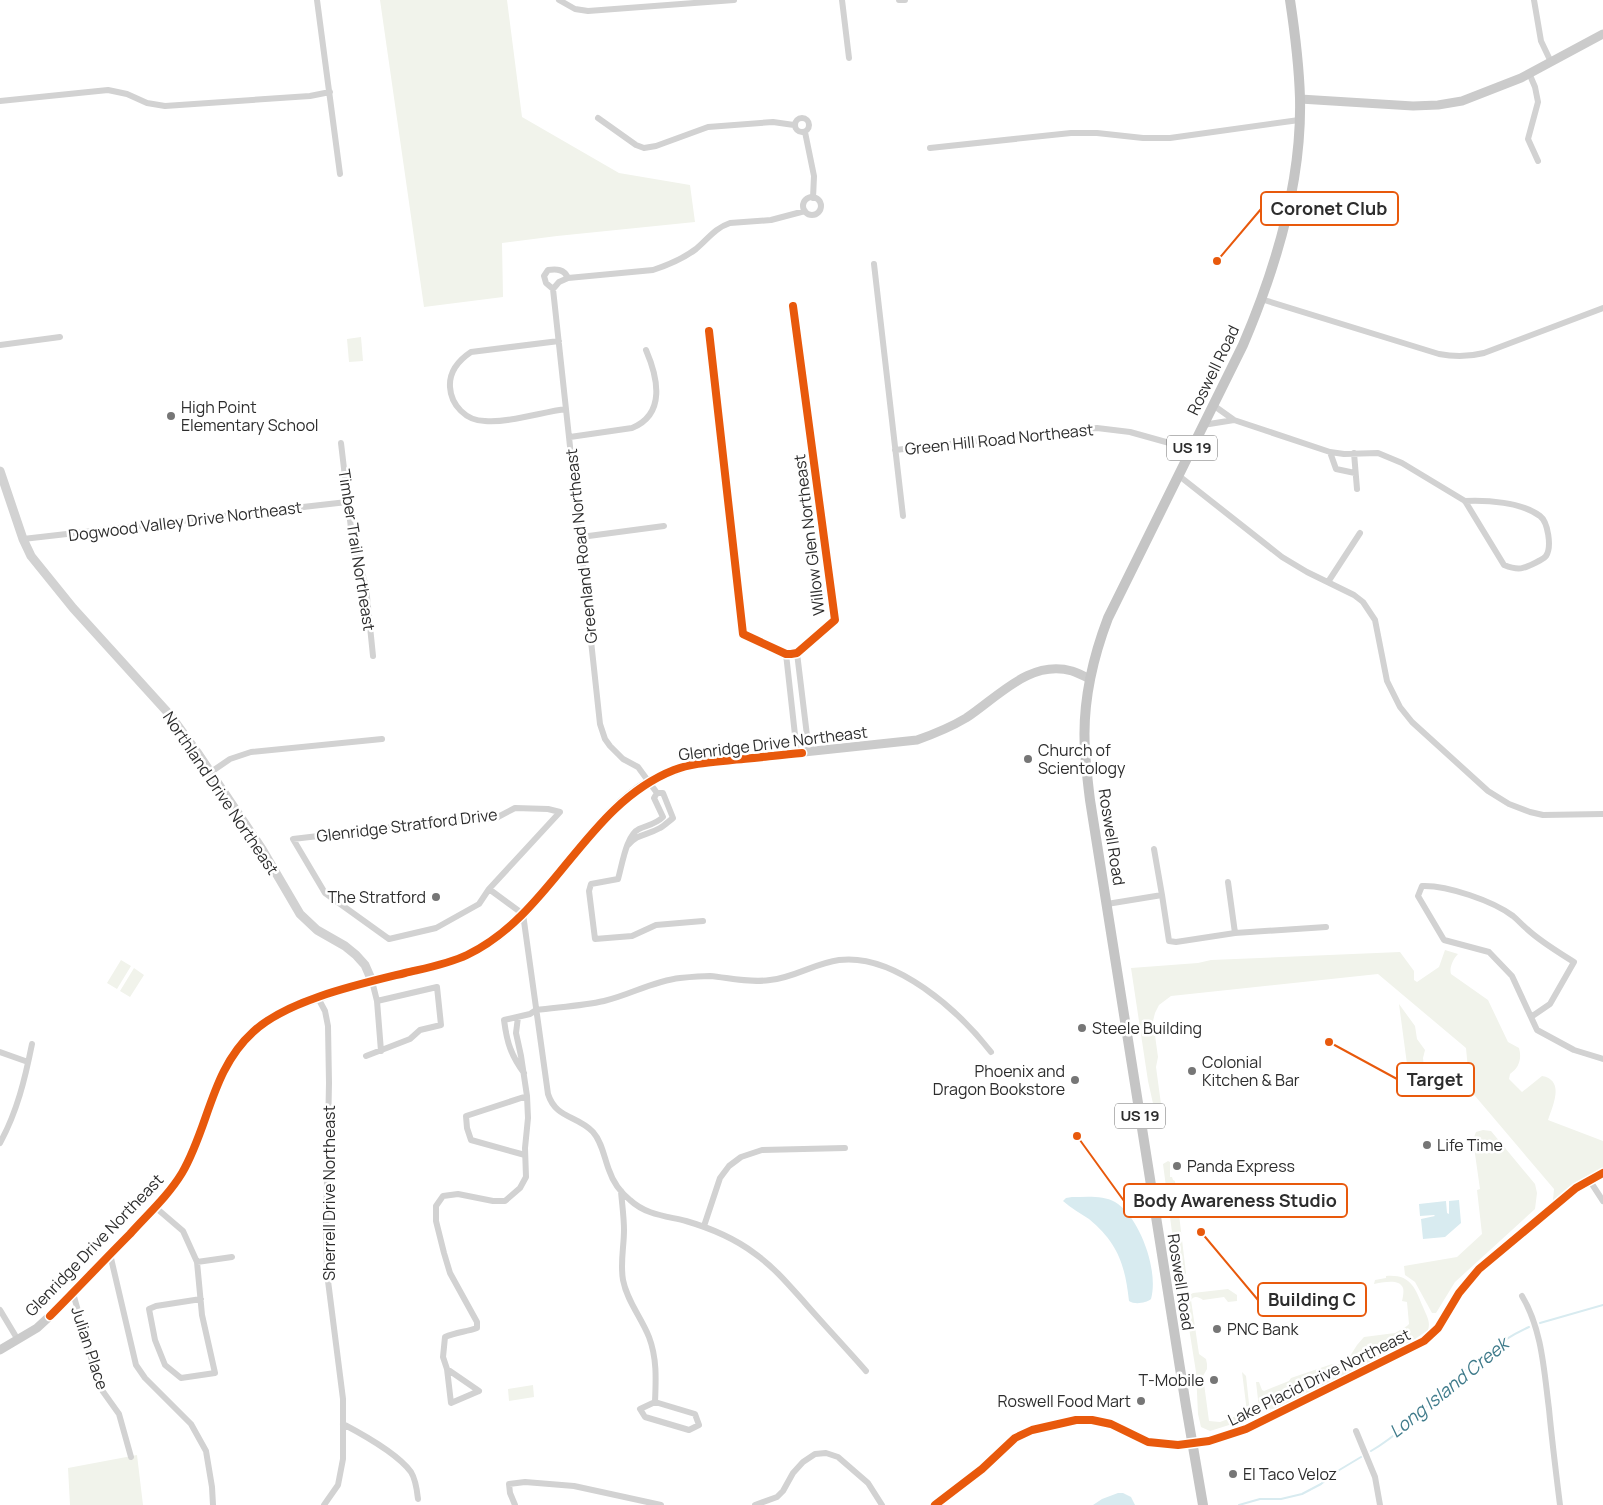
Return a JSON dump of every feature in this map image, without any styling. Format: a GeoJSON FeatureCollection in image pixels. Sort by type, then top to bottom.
{"type":"FeatureCollection","features":[{"type":"Feature","properties":{"kind":"main road","name":"Roswell Road"},"geometry":{"type":"LineString","coordinates":[[1203,1505],[1090,800],[1084,749],[1086,709],[1090,679],[1099,643],[1109,615],[1242,345],[1261,299],[1278,247],[1288,208],[1295,168],[1299,120],[1300,99],[1296,34],[1290,0]]}},
{"type":"Feature","properties":{"kind":"main road"},"geometry":{"type":"LineString","coordinates":[[1300,99],[1412,106],[1438,105],[1462,101],[1491,91],[1529,73],[1603,34]]}},
{"type":"Feature","properties":{"kind":"main road","name":"Glenridge Drive Northeast"},"geometry":{"type":"LineString","coordinates":[[0,1350],[37,1328],[172,1188],[187,1163],[223,1070],[238,1047],[254,1032],[274,1016],[289,1008],[372,981],[443,964],[466,956],[494,939],[523,914],[608,816],[639,788],[676,769],[701,763],[917,740],[932,735],[965,718],[1022,678],[1038,671],[1060,669],[1072,671],[1090,679]]}},
{"type":"Feature","properties":{"kind":"street"},"geometry":{"type":"LineString","coordinates":[[317,0],[340,174]]}},
{"type":"Feature","properties":{"kind":"street"},"geometry":{"type":"LineString","coordinates":[[559,0],[575,10],[588,11],[734,0]]}},
{"type":"Feature","properties":{"kind":"street"},"geometry":{"type":"LineString","coordinates":[[842,0],[849,58]]}},
{"type":"Feature","properties":{"kind":"street"},"geometry":{"type":"LineString","coordinates":[[899,0],[905,0]]}},
{"type":"Feature","properties":{"kind":"street"},"geometry":{"type":"LineString","coordinates":[[1534,0],[1541,41],[1551,62]]}},
{"type":"Feature","properties":{"kind":"street"},"geometry":{"type":"LineString","coordinates":[[1529,73],[1536,90],[1538,102],[1528,139],[1538,161]]}},
{"type":"Feature","properties":{"kind":"street"},"geometry":{"type":"LineString","coordinates":[[0,101],[108,90],[118,91],[147,104],[165,106],[310,96],[330,92]]}},
{"type":"Feature","properties":{"kind":"street"},"geometry":{"type":"LineString","coordinates":[[598,118],[636,145],[644,148],[656,146],[708,127],[773,122],[794,125],[799,132],[804,132]]}},
{"type":"Feature","properties":{"kind":"street"},"geometry":{"type":"LineString","coordinates":[[794,125],[799,118],[807,120],[809,125],[804,132],[814,176],[813,198]]}},
{"type":"Feature","properties":{"kind":"street"},"geometry":{"type":"LineString","coordinates":[[930,148],[1071,133],[1170,138],[1299,120]]}},
{"type":"Feature","properties":{"kind":"street"},"geometry":{"type":"LineString","coordinates":[[813,198],[819,200],[820,209],[813,215],[805,211],[805,202],[813,198]]}},
{"type":"Feature","properties":{"kind":"street"},"geometry":{"type":"LineString","coordinates":[[553,289],[559,282],[568,278],[653,270],[677,261],[696,249],[716,229],[724,225],[771,220],[805,211]]}},
{"type":"Feature","properties":{"kind":"street"},"geometry":{"type":"LineString","coordinates":[[874,264],[903,516]]}},
{"type":"Feature","properties":{"kind":"street","name":"Greenland Road Northeast"},"geometry":{"type":"LineString","coordinates":[[568,278],[563,270],[556,269],[548,270],[544,276],[546,283],[553,289],[601,730],[610,746],[623,759],[638,767],[657,793],[654,798],[663,817],[658,822],[636,830],[629,839],[618,879],[591,884],[590,891],[595,939],[632,936],[656,925],[702,921]]}},
{"type":"Feature","properties":{"kind":"street"},"geometry":{"type":"LineString","coordinates":[[1261,299],[1439,354],[1452,356],[1484,353],[1603,308]]}},
{"type":"Feature","properties":{"kind":"street","name":"Willow Glen Northeast"},"geometry":{"type":"LineString","coordinates":[[793,306],[835,620],[797,653]]}},
{"type":"Feature","properties":{"kind":"street"},"geometry":{"type":"LineString","coordinates":[[710,331],[742,634],[786,654],[797,653],[809,752]]}},
{"type":"Feature","properties":{"kind":"street"},"geometry":{"type":"LineString","coordinates":[[0,345],[60,338]]}},
{"type":"Feature","properties":{"kind":"street"},"geometry":{"type":"LineString","coordinates":[[559,341],[471,352],[452,371],[450,387],[458,409],[471,418],[485,422],[566,409]]}},
{"type":"Feature","properties":{"kind":"street"},"geometry":{"type":"LineString","coordinates":[[570,437],[632,428],[649,418],[655,408],[656,395],[651,363],[646,350]]}},
{"type":"Feature","properties":{"kind":"street"},"geometry":{"type":"LineString","coordinates":[[1212,406],[1234,420],[1330,452],[1378,453],[1402,463],[1465,500],[1504,565],[1515,569],[1523,569],[1546,557],[1548,536],[1546,524],[1540,516],[1514,506],[1482,500],[1465,500]]}},
{"type":"Feature","properties":{"kind":"street"},"geometry":{"type":"LineString","coordinates":[[1203,424],[1234,420]]}},
{"type":"Feature","properties":{"kind":"street","name":"Green Hill Road Northeast"},"geometry":{"type":"LineString","coordinates":[[895,450],[1097,428],[1130,432],[1191,449]]}},
{"type":"Feature","properties":{"kind":"street","name":"Timber Trail Northeast"},"geometry":{"type":"LineString","coordinates":[[341,443],[352,537],[366,587],[373,656]]}},
{"type":"Feature","properties":{"kind":"street"},"geometry":{"type":"LineString","coordinates":[[1330,452],[1336,468],[1355,473]]}},
{"type":"Feature","properties":{"kind":"street"},"geometry":{"type":"LineString","coordinates":[[1354,453],[1357,489]]}},
{"type":"Feature","properties":{"kind":"street","name":"Northland Drive Northeast"},"geometry":{"type":"LineString","coordinates":[[0,471],[23,539],[31,556],[73,608],[170,716],[211,772],[262,849],[300,914],[317,930],[345,946],[356,955],[365,965],[372,981]]}},
{"type":"Feature","properties":{"kind":"street"},"geometry":{"type":"LineString","coordinates":[[1178,476],[1282,557],[1354,594],[1363,602],[1375,620],[1388,682],[1392,694],[1405,715],[1488,791],[1509,804],[1536,814],[1556,816],[1603,814]]}},
{"type":"Feature","properties":{"kind":"street","name":"Dogwood Valley Drive Northeast"},"geometry":{"type":"LineString","coordinates":[[23,539],[347,502]]}},
{"type":"Feature","properties":{"kind":"street"},"geometry":{"type":"LineString","coordinates":[[581,537],[664,526]]}},
{"type":"Feature","properties":{"kind":"street"},"geometry":{"type":"LineString","coordinates":[[1328,582],[1360,533]]}},
{"type":"Feature","properties":{"kind":"street"},"geometry":{"type":"LineString","coordinates":[[786,654],[797,753]]}},
{"type":"Feature","properties":{"kind":"street"},"geometry":{"type":"LineString","coordinates":[[211,772],[230,759],[251,752],[382,739]]}},
{"type":"Feature","properties":{"kind":"street","name":"Glenridge Stratford Drive"},"geometry":{"type":"LineString","coordinates":[[515,808],[548,809],[560,812],[489,889],[479,904],[436,928],[389,939],[325,893],[293,839],[445,821],[496,818],[515,808]]}},
{"type":"Feature","properties":{"kind":"street"},"geometry":{"type":"LineString","coordinates":[[1154,849],[1169,941],[1176,942],[1235,932],[1326,927]]}},
{"type":"Feature","properties":{"kind":"street"},"geometry":{"type":"LineString","coordinates":[[1228,882],[1235,932]]}},
{"type":"Feature","properties":{"kind":"street"},"geometry":{"type":"LineString","coordinates":[[1531,1017],[1550,1004],[1574,962],[1527,930],[1513,916],[1489,903],[1463,892],[1433,885],[1422,886],[1418,896],[1444,940],[1488,952],[1512,976],[1537,1030],[1574,1050],[1603,1059]]}},
{"type":"Feature","properties":{"kind":"street"},"geometry":{"type":"LineString","coordinates":[[489,889],[523,914],[550,1102],[559,1112],[581,1122],[595,1135],[603,1148],[611,1175],[621,1191],[632,1202],[645,1210],[704,1226],[741,1244],[771,1266],[866,1371]]}},
{"type":"Feature","properties":{"kind":"street"},"geometry":{"type":"LineString","coordinates":[[1107,904],[1162,895]]}},
{"type":"Feature","properties":{"kind":"street"},"geometry":{"type":"LineString","coordinates":[[524,1073],[514,1059],[507,1042],[504,1020],[518,1018],[536,1010],[603,1001],[659,982],[677,978],[709,976],[750,981],[768,981],[789,976],[827,962],[856,960],[884,966],[929,992],[962,1019],[991,1052]]}},
{"type":"Feature","properties":{"kind":"street"},"geometry":{"type":"LineString","coordinates":[[372,981],[376,1001],[380,1051]]}},
{"type":"Feature","properties":{"kind":"street"},"geometry":{"type":"LineString","coordinates":[[366,1056],[410,1039],[420,1030],[441,1024],[437,987],[376,1001]]}},
{"type":"Feature","properties":{"kind":"street","name":"Sherrell Drive Northeast"},"geometry":{"type":"LineString","coordinates":[[318,998],[325,1011],[328,1026],[327,1273],[343,1399],[343,1459],[338,1485],[324,1505]]}},
{"type":"Feature","properties":{"kind":"street"},"geometry":{"type":"LineString","coordinates":[[447,1369],[479,1391],[451,1403],[447,1369],[443,1357],[446,1337],[456,1332],[477,1328],[477,1322],[450,1273],[436,1221],[436,1206],[443,1196],[458,1194],[493,1201],[505,1201],[520,1188],[526,1177],[527,1096],[516,1034],[518,1018]]}},
{"type":"Feature","properties":{"kind":"street"},"geometry":{"type":"LineString","coordinates":[[0,1143],[17,1107],[32,1044]]}},
{"type":"Feature","properties":{"kind":"street"},"geometry":{"type":"LineString","coordinates":[[0,1052],[28,1062]]}},
{"type":"Feature","properties":{"kind":"street"},"geometry":{"type":"LineString","coordinates":[[525,1155],[471,1140],[466,1128],[466,1116],[527,1096]]}},
{"type":"Feature","properties":{"kind":"street"},"geometry":{"type":"LineString","coordinates":[[704,1226],[720,1178],[729,1166],[741,1157],[762,1150],[845,1148]]}},
{"type":"Feature","properties":{"kind":"street","name":"Lake Placid Drive Northeast"},"geometry":{"type":"LineString","coordinates":[[934,1505],[982,1470],[1015,1438],[1032,1430],[1076,1420],[1092,1420],[1110,1424],[1148,1442],[1178,1445],[1219,1439],[1246,1429],[1424,1341],[1438,1328],[1459,1293],[1479,1269],[1576,1188],[1603,1173]]}},
{"type":"Feature","properties":{"kind":"street"},"geometry":{"type":"LineString","coordinates":[[1590,1181],[1603,1201]]}},
{"type":"Feature","properties":{"kind":"street"},"geometry":{"type":"LineString","coordinates":[[621,1191],[624,1231],[621,1260],[623,1278],[628,1297],[648,1335],[653,1349],[656,1366],[655,1402]]}},
{"type":"Feature","properties":{"kind":"street"},"geometry":{"type":"LineString","coordinates":[[155,1207],[183,1231],[197,1262],[201,1299],[202,1315],[215,1372],[181,1378],[165,1364],[155,1340],[148,1309],[201,1299]]}},
{"type":"Feature","properties":{"kind":"street"},"geometry":{"type":"LineString","coordinates":[[110,1254],[136,1364],[145,1378],[191,1424],[206,1451],[213,1505]]}},
{"type":"Feature","properties":{"kind":"street"},"geometry":{"type":"LineString","coordinates":[[197,1262],[232,1257]]}},
{"type":"Feature","properties":{"kind":"street","name":"Julian Place"},"geometry":{"type":"LineString","coordinates":[[72,1293],[99,1386],[119,1414],[130,1457]]}},
{"type":"Feature","properties":{"kind":"street"},"geometry":{"type":"LineString","coordinates":[[1522,1296],[1537,1333],[1545,1376],[1560,1505]]}},
{"type":"Feature","properties":{"kind":"street"},"geometry":{"type":"LineString","coordinates":[[0,1310],[18,1340]]}},
{"type":"Feature","properties":{"kind":"street"},"geometry":{"type":"LineString","coordinates":[[655,1402],[694,1414],[699,1425],[689,1430],[645,1417],[640,1409],[655,1402]]}},
{"type":"Feature","properties":{"kind":"street"},"geometry":{"type":"LineString","coordinates":[[343,1424],[368,1438],[405,1466],[411,1472],[417,1487],[418,1499]]}},
{"type":"Feature","properties":{"kind":"street"},"geometry":{"type":"LineString","coordinates":[[1356,1431],[1376,1477],[1380,1505]]}},
{"type":"Feature","properties":{"kind":"street"},"geometry":{"type":"LineString","coordinates":[[755,1505],[783,1491],[793,1473],[803,1462],[815,1454],[826,1453],[838,1457],[868,1483],[882,1505]]}},
{"type":"Feature","properties":{"kind":"street"},"geometry":{"type":"LineString","coordinates":[[515,1505],[510,1493],[509,1484],[524,1482],[574,1486],[661,1505]]}},
{"type":"Feature","properties":{"kind":"shaded area"},"geometry":{"type":"Polygon","coordinates":[[[380,0],[507,0],[522,117],[619,173],[690,185],[695,222],[502,243],[503,297],[424,307],[380,0]]]}},
{"type":"Feature","properties":{"kind":"shaded area"},"geometry":{"type":"Polygon","coordinates":[[[361,337],[363,361],[349,362],[347,339],[361,337]]]}},
{"type":"Feature","properties":{"kind":"shaded area"},"geometry":{"type":"Polygon","coordinates":[[[1445,950],[1458,954],[1452,964],[1451,974],[1488,1000],[1508,1042],[1519,1048],[1519,1063],[1510,1074],[1509,1079],[1522,1092],[1542,1076],[1549,1078],[1553,1082],[1556,1094],[1548,1120],[1603,1141],[1603,1173],[1555,1205],[1553,1200],[1554,1189],[1470,1090],[1466,1048],[1378,974],[1171,996],[1159,1005],[1153,1021],[1158,1057],[1156,1067],[1163,1119],[1156,1117],[1148,1081],[1131,968],[1198,963],[1211,960],[1400,952],[1414,971],[1414,980],[1417,982],[1439,967],[1445,950]]]}},
{"type":"Feature","properties":{"kind":"shaded area"},"geometry":{"type":"Polygon","coordinates":[[[121,960],[131,966],[117,989],[107,983],[121,960]]]}},
{"type":"Feature","properties":{"kind":"shaded area"},"geometry":{"type":"Polygon","coordinates":[[[134,968],[144,975],[130,997],[120,991],[134,968]]]}},
{"type":"Feature","properties":{"kind":"shaded area"},"geometry":{"type":"Polygon","coordinates":[[[1399,1004],[1415,1026],[1417,1039],[1425,1050],[1423,1058],[1425,1077],[1409,1079],[1399,1004]]]}},
{"type":"Feature","properties":{"kind":"shaded area"},"geometry":{"type":"Polygon","coordinates":[[[1483,1130],[1491,1131],[1535,1184],[1537,1193],[1535,1209],[1455,1282],[1436,1313],[1432,1313],[1415,1282],[1405,1275],[1404,1266],[1457,1257],[1482,1234],[1477,1190],[1480,1189],[1473,1140],[1476,1132],[1483,1130]]]}},
{"type":"Feature","properties":{"kind":"shaded area"},"geometry":{"type":"Polygon","coordinates":[[[1168,1161],[1170,1162],[1170,1177],[1175,1181],[1186,1273],[1184,1276],[1178,1275],[1177,1270],[1163,1164],[1168,1161]]]}},
{"type":"Feature","properties":{"kind":"shaded area"},"geometry":{"type":"Polygon","coordinates":[[[1066,1198],[1105,1198],[1115,1202],[1124,1209],[1139,1232],[1150,1260],[1153,1287],[1151,1299],[1140,1303],[1129,1301],[1125,1276],[1113,1246],[1089,1219],[1063,1201],[1066,1198]]]}},
{"type":"Feature","properties":{"kind":"shaded area"},"geometry":{"type":"Polygon","coordinates":[[[1459,1200],[1461,1223],[1445,1237],[1423,1239],[1421,1219],[1435,1216],[1420,1216],[1419,1204],[1446,1201],[1447,1213],[1449,1214],[1449,1201],[1459,1200]]]}},
{"type":"Feature","properties":{"kind":"shaded area"},"geometry":{"type":"Polygon","coordinates":[[[1386,1276],[1401,1277],[1411,1284],[1428,1318],[1428,1330],[1405,1346],[1293,1403],[1266,1411],[1259,1408],[1256,1382],[1259,1382],[1264,1391],[1289,1381],[1291,1378],[1332,1364],[1342,1364],[1347,1361],[1364,1337],[1395,1333],[1409,1324],[1407,1302],[1402,1301],[1403,1288],[1401,1285],[1394,1282],[1374,1284],[1375,1280],[1386,1278],[1386,1276]]]}},
{"type":"Feature","properties":{"kind":"shaded area"},"geometry":{"type":"Polygon","coordinates":[[[1228,1289],[1237,1295],[1237,1301],[1228,1302],[1224,1297],[1203,1300],[1195,1297],[1191,1300],[1199,1354],[1206,1359],[1207,1364],[1207,1369],[1203,1376],[1209,1421],[1220,1422],[1247,1412],[1242,1372],[1246,1376],[1250,1413],[1249,1417],[1245,1420],[1210,1431],[1201,1427],[1198,1414],[1196,1372],[1185,1303],[1186,1297],[1193,1293],[1228,1289]]]}},
{"type":"Feature","properties":{"kind":"shaded area"},"geometry":{"type":"Polygon","coordinates":[[[533,1385],[534,1397],[509,1401],[508,1389],[533,1385]]]}},
{"type":"Feature","properties":{"kind":"shaded area"},"geometry":{"type":"Polygon","coordinates":[[[137,1455],[143,1505],[70,1505],[68,1468],[137,1455]]]}},
{"type":"Feature","properties":{"kind":"shaded area"},"geometry":{"type":"Polygon","coordinates":[[[1118,1493],[1131,1497],[1135,1505],[1093,1505],[1102,1499],[1118,1493]]]}},
{"type":"Feature","properties":{"kind":"waterway","name":"Long Island Creek"},"geometry":{"type":"LineString","coordinates":[[1540,1323],[1603,1305]]}},
{"type":"Feature","properties":{"kind":"waterway","name":"Long Island Creek"},"geometry":{"type":"LineString","coordinates":[[1371,1451],[1411,1421],[1486,1353],[1506,1339],[1529,1327]]}},
{"type":"Feature","properties":{"kind":"waterway","name":"Long Island Creek"},"geometry":{"type":"LineString","coordinates":[[1239,1505],[1260,1499],[1281,1499],[1302,1494],[1321,1484],[1336,1472],[1361,1457]]}},
{"type":"Feature","properties":{"kind":"cycle path"},"geometry":{"type":"LineString","coordinates":[[709,331],[743,634],[786,654],[797,653],[835,620],[793,306]]}},
{"type":"Feature","properties":{"kind":"cycle path"},"geometry":{"type":"LineString","coordinates":[[50,1316],[130,1234],[164,1197],[182,1173],[199,1137],[219,1081],[228,1064],[239,1047],[267,1021],[304,1002],[325,995],[367,982],[452,961],[467,955],[497,937],[523,914],[547,888],[592,833],[616,808],[643,786],[674,770],[703,763],[802,753]]}},
{"type":"Feature","properties":{"kind":"cycle path"},"geometry":{"type":"LineString","coordinates":[[935,1505],[982,1469],[1015,1438],[1032,1430],[1076,1420],[1092,1420],[1111,1424],[1148,1442],[1178,1445],[1209,1441],[1246,1429],[1424,1341],[1438,1328],[1459,1293],[1479,1269],[1576,1188],[1603,1173]]}},
{"type":"Feature","properties":{"kind":"place","name":"Coronet Club"},"geometry":{"type":"Point","coordinates":[1217,261]}},
{"type":"Feature","properties":{"kind":"place","name":"High Point Elementary School"},"geometry":{"type":"Point","coordinates":[171,416]}},
{"type":"Feature","properties":{"kind":"place","name":"Church of Scientology"},"geometry":{"type":"Point","coordinates":[1028,759]}},
{"type":"Feature","properties":{"kind":"place","name":"The Stratford"},"geometry":{"type":"Point","coordinates":[436,897]}},
{"type":"Feature","properties":{"kind":"place","name":"Steele Building"},"geometry":{"type":"Point","coordinates":[1082,1028]}},
{"type":"Feature","properties":{"kind":"place","name":"Target"},"geometry":{"type":"Point","coordinates":[1329,1042]}},
{"type":"Feature","properties":{"kind":"place","name":"Colonial Kitchen & Bar"},"geometry":{"type":"Point","coordinates":[1192,1071]}},
{"type":"Feature","properties":{"kind":"place","name":"Phoenix and Dragon Bookstore"},"geometry":{"type":"Point","coordinates":[1075,1080]}},
{"type":"Feature","properties":{"kind":"place","name":"Body Awareness Studio"},"geometry":{"type":"Point","coordinates":[1077,1136]}},
{"type":"Feature","properties":{"kind":"place","name":"Life Time"},"geometry":{"type":"Point","coordinates":[1427,1145]}},
{"type":"Feature","properties":{"kind":"place","name":"Panda Express"},"geometry":{"type":"Point","coordinates":[1177,1166]}},
{"type":"Feature","properties":{"kind":"place","name":"Building C"},"geometry":{"type":"Point","coordinates":[1201,1232]}},
{"type":"Feature","properties":{"kind":"place","name":"PNC Bank"},"geometry":{"type":"Point","coordinates":[1217,1329]}},
{"type":"Feature","properties":{"kind":"place","name":"T-Mobile"},"geometry":{"type":"Point","coordinates":[1214,1380]}},
{"type":"Feature","properties":{"kind":"place","name":"Roswell Food Mart"},"geometry":{"type":"Point","coordinates":[1141,1401]}},
{"type":"Feature","properties":{"kind":"place","name":"El Taco Veloz"},"geometry":{"type":"Point","coordinates":[1233,1474]}}]}
